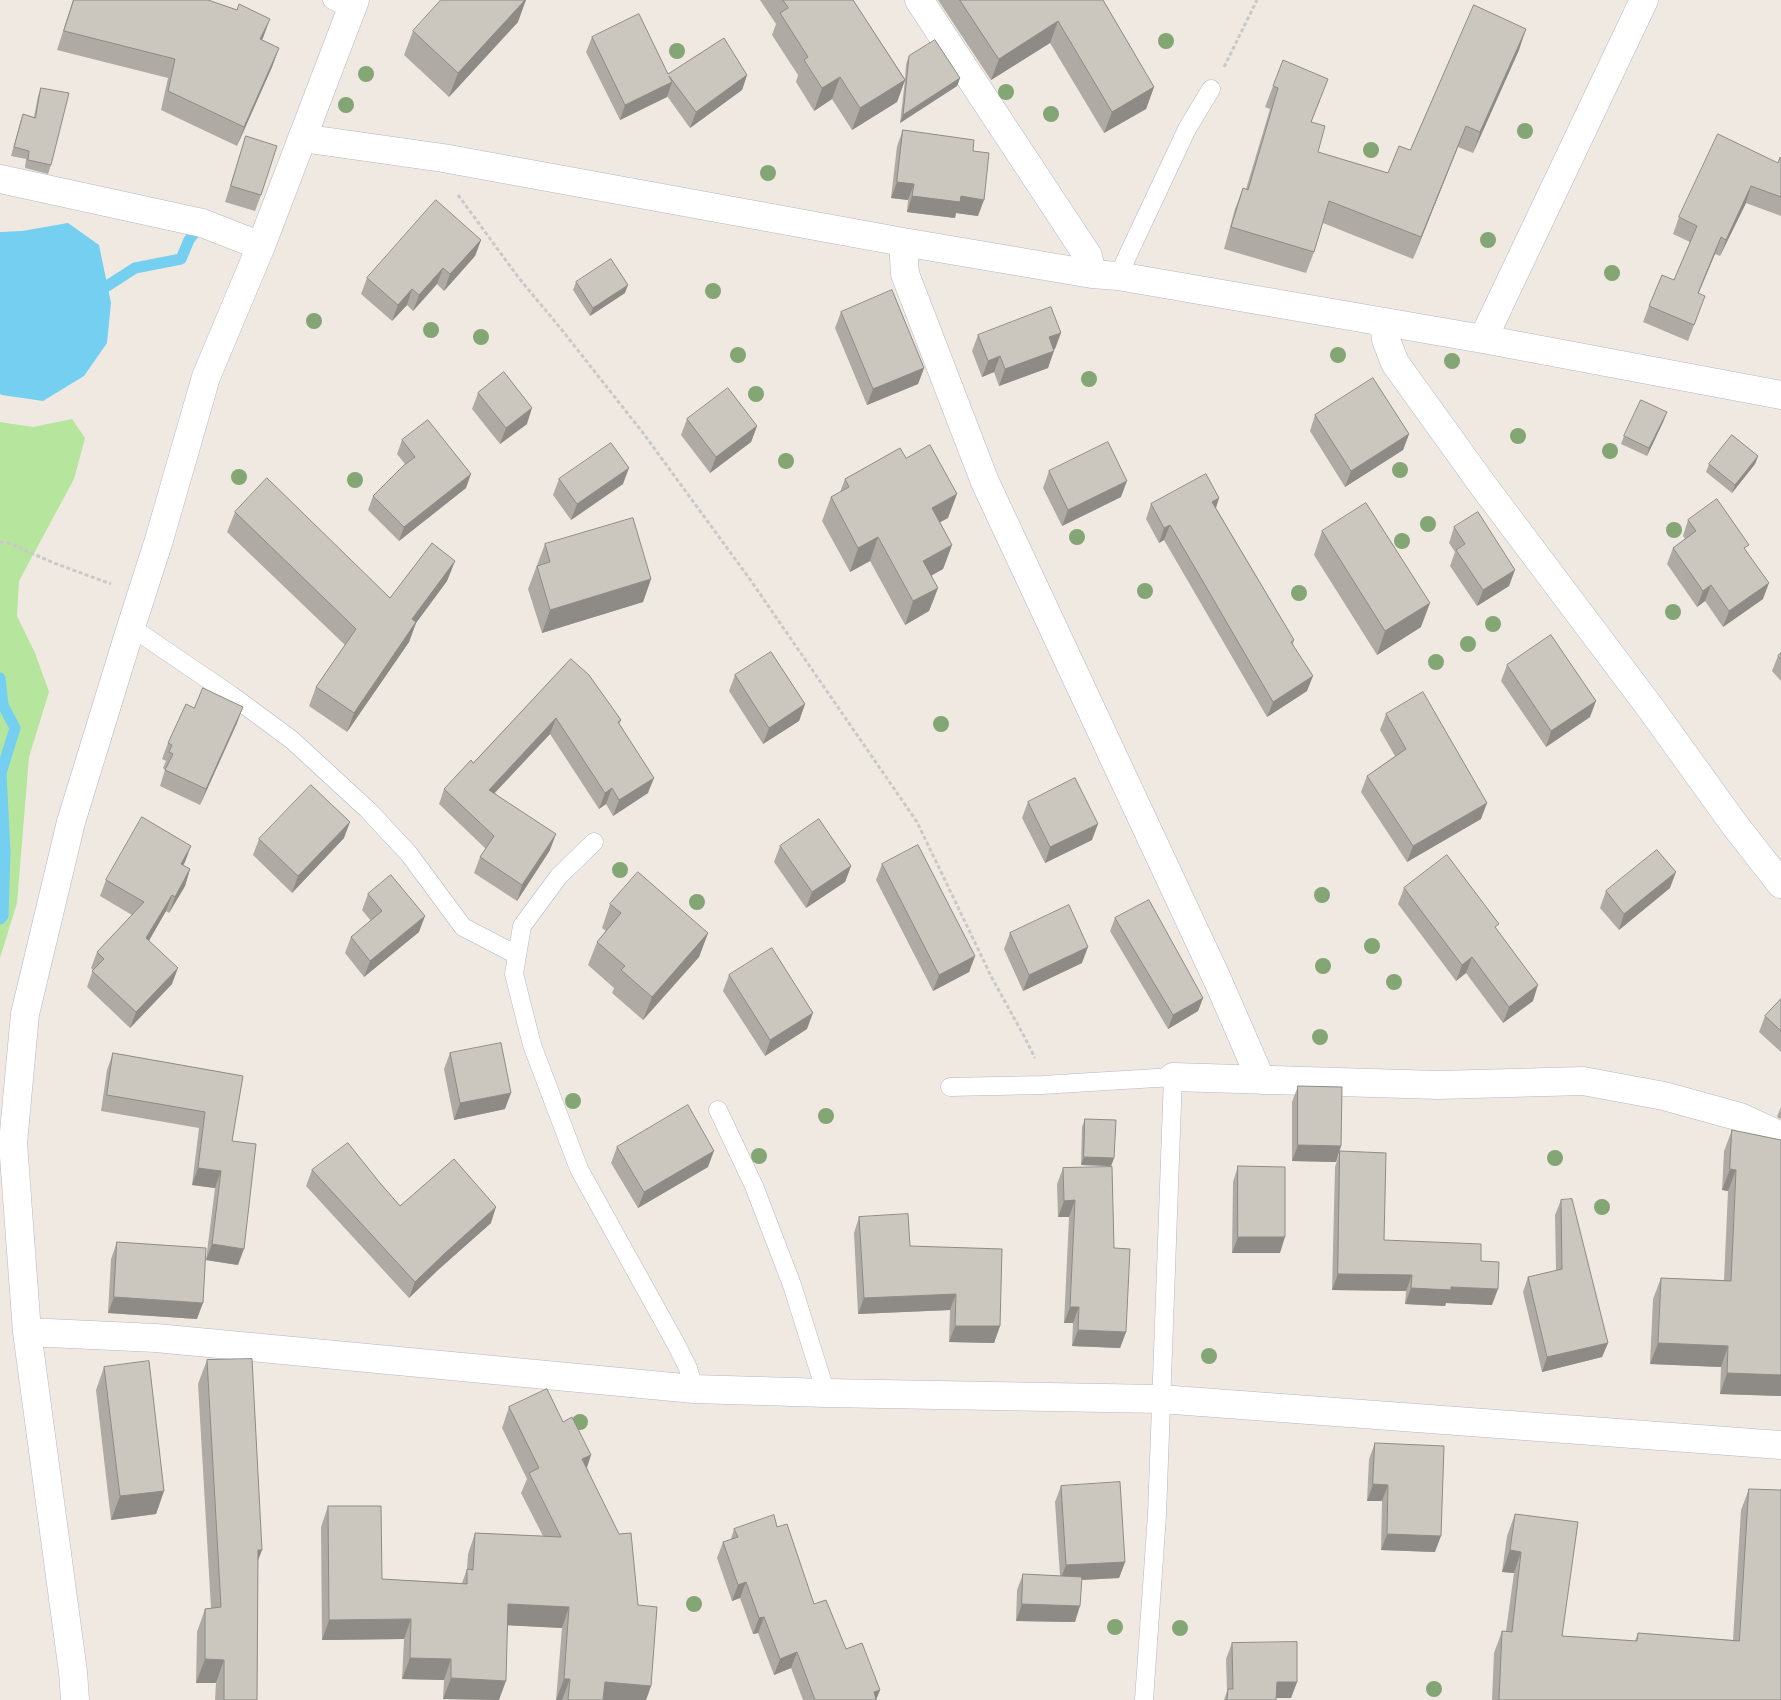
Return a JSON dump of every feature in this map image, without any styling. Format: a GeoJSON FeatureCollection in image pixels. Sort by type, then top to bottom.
{"type":"FeatureCollection","features":[{"type":"Feature","properties":{"kind":"street"},"geometry":{"type":"LineString","coordinates":[[919,0],[1088,256],[1092,274]]}},
{"type":"Feature","properties":{"kind":"street"},"geometry":{"type":"LineString","coordinates":[[1483,339],[1644,0]]}},
{"type":"Feature","properties":{"kind":"street"},"geometry":{"type":"LineString","coordinates":[[75,1700],[73,1672],[27,1332],[13,1143],[25,1014],[72,822],[141,599],[206,377],[261,246],[302,138],[346,3]]}},
{"type":"Feature","properties":{"kind":"street"},"geometry":{"type":"LineString","coordinates":[[302,138],[443,158],[903,242],[1092,274],[1118,276],[1483,339],[1781,395]]}},
{"type":"Feature","properties":{"kind":"street"},"geometry":{"type":"LineString","coordinates":[[0,180],[202,223],[261,246]]}},
{"type":"Feature","properties":{"kind":"street"},"geometry":{"type":"LineString","coordinates":[[903,242],[905,274],[985,482],[1210,963],[1262,1080]]}},
{"type":"Feature","properties":{"kind":"street"},"geometry":{"type":"LineString","coordinates":[[1384,322],[1386,340],[1395,363],[1482,484],[1652,710],[1734,824],[1781,884]]}},
{"type":"Feature","properties":{"kind":"street"},"geometry":{"type":"LineString","coordinates":[[1173,1076],[1438,1085],[1583,1081],[1664,1096],[1740,1117],[1781,1136]]}},
{"type":"Feature","properties":{"kind":"street"},"geometry":{"type":"LineString","coordinates":[[27,1332],[156,1338],[694,1389],[1160,1399],[1781,1445]]}},
{"type":"Feature","properties":{"kind":"lane"},"geometry":{"type":"LineString","coordinates":[[1118,276],[1187,129],[1211,89]]}},
{"type":"Feature","properties":{"kind":"lane"},"geometry":{"type":"LineString","coordinates":[[131,627],[231,695],[292,740],[368,810],[409,854],[463,927],[517,955]]}},
{"type":"Feature","properties":{"kind":"lane"},"geometry":{"type":"LineString","coordinates":[[594,842],[560,876],[522,926],[514,974],[532,1045],[579,1169],[676,1344],[688,1368],[694,1389]]}},
{"type":"Feature","properties":{"kind":"lane"},"geometry":{"type":"LineString","coordinates":[[950,1087],[1042,1085],[1173,1076],[1157,1515],[1144,1700]]}},
{"type":"Feature","properties":{"kind":"lane"},"geometry":{"type":"LineString","coordinates":[[718,1110],[754,1186],[792,1285],[826,1393]]}},
{"type":"Feature","properties":{"kind":"path"},"geometry":{"type":"LineString","coordinates":[[1211,89],[1258,0]]}},
{"type":"Feature","properties":{"kind":"path"},"geometry":{"type":"LineString","coordinates":[[443,158],[458,195],[518,277],[643,433],[749,578],[917,822],[992,978],[1039,1067],[1042,1085]]}},
{"type":"Feature","properties":{"kind":"path"},"geometry":{"type":"LineString","coordinates":[[0,542],[100,579],[141,599]]}},
{"type":"Feature","properties":{"kind":"green space"},"geometry":{"type":"Polygon","coordinates":[[[72,419],[85,438],[74,479],[19,581],[17,616],[35,653],[49,692],[29,757],[17,903],[0,958],[0,422],[33,427],[72,419]]]}},
{"type":"Feature","properties":{"kind":"water"},"geometry":{"type":"Polygon","coordinates":[[[68,223],[99,245],[111,303],[107,343],[84,376],[43,401],[2,395],[0,394],[0,232],[22,231],[68,223]]]}},
{"type":"Feature","properties":{"kind":"building"},"geometry":{"type":"Polygon","coordinates":[[[74,0],[208,0],[237,10],[239,4],[270,19],[260,39],[279,48],[244,127],[168,91],[175,59],[64,31],[74,0]]]}},
{"type":"Feature","properties":{"kind":"building"},"geometry":{"type":"Polygon","coordinates":[[[441,0],[525,0],[458,73],[413,31],[441,0]]]}},
{"type":"Feature","properties":{"kind":"building"},"geometry":{"type":"Polygon","coordinates":[[[783,0],[853,0],[905,80],[860,108],[840,77],[822,88],[804,60],[808,57],[780,13],[788,8],[783,0]]]}},
{"type":"Feature","properties":{"kind":"building"},"geometry":{"type":"Polygon","coordinates":[[[960,0],[1103,0],[1154,87],[1112,112],[1058,21],[999,59],[960,0]]]}},
{"type":"Feature","properties":{"kind":"building"},"geometry":{"type":"Polygon","coordinates":[[[1474,5],[1526,29],[1480,132],[1466,126],[1421,237],[1329,201],[1314,252],[1231,227],[1243,188],[1248,190],[1278,88],[1273,86],[1283,60],[1328,79],[1311,122],[1325,126],[1318,152],[1388,173],[1399,146],[1410,150],[1474,5]]]}},
{"type":"Feature","properties":{"kind":"building"},"geometry":{"type":"Polygon","coordinates":[[[639,14],[668,74],[724,38],[747,75],[696,112],[669,76],[672,82],[625,105],[592,37],[639,14]]]}},
{"type":"Feature","properties":{"kind":"building"},"geometry":{"type":"Polygon","coordinates":[[[935,40],[960,78],[903,115],[909,56],[935,40]]]}},
{"type":"Feature","properties":{"kind":"building"},"geometry":{"type":"Polygon","coordinates":[[[41,88],[69,93],[51,165],[28,160],[29,151],[14,147],[23,114],[35,118],[41,88]]]}},
{"type":"Feature","properties":{"kind":"building"},"geometry":{"type":"Polygon","coordinates":[[[903,130],[974,140],[973,151],[989,153],[984,200],[961,196],[960,202],[912,196],[914,184],[897,182],[903,130]]]}},
{"type":"Feature","properties":{"kind":"building"},"geometry":{"type":"Polygon","coordinates":[[[1718,134],[1778,163],[1781,158],[1781,197],[1751,186],[1726,240],[1721,237],[1698,293],[1705,296],[1694,325],[1649,306],[1662,275],[1674,280],[1697,226],[1679,217],[1718,134]]]}},
{"type":"Feature","properties":{"kind":"building"},"geometry":{"type":"Polygon","coordinates":[[[246,136],[277,146],[261,195],[231,186],[246,136]]]}},
{"type":"Feature","properties":{"kind":"building"},"geometry":{"type":"Polygon","coordinates":[[[436,200],[481,240],[450,274],[443,268],[419,295],[412,289],[398,305],[367,278],[436,200]]]}},
{"type":"Feature","properties":{"kind":"building"},"geometry":{"type":"Polygon","coordinates":[[[611,259],[628,285],[593,308],[576,282],[611,259]]]}},
{"type":"Feature","properties":{"kind":"building"},"geometry":{"type":"Polygon","coordinates":[[[892,290],[924,368],[873,389],[841,312],[892,290]]]}},
{"type":"Feature","properties":{"kind":"building"},"geometry":{"type":"Polygon","coordinates":[[[1051,307],[1061,333],[1049,337],[1054,351],[1005,369],[1000,356],[988,361],[978,335],[1051,307]]]}},
{"type":"Feature","properties":{"kind":"building"},"geometry":{"type":"Polygon","coordinates":[[[504,372],[532,408],[506,428],[478,393],[504,372]]]}},
{"type":"Feature","properties":{"kind":"building"},"geometry":{"type":"Polygon","coordinates":[[[1373,378],[1409,434],[1351,471],[1315,415],[1373,378]]]}},
{"type":"Feature","properties":{"kind":"building"},"geometry":{"type":"Polygon","coordinates":[[[728,388],[757,426],[716,457],[687,419],[728,388]]]}},
{"type":"Feature","properties":{"kind":"building"},"geometry":{"type":"Polygon","coordinates":[[[1641,400],[1667,412],[1649,448],[1624,436],[1641,400]]]}},
{"type":"Feature","properties":{"kind":"building"},"geometry":{"type":"Polygon","coordinates":[[[428,420],[471,474],[404,527],[373,496],[403,466],[415,457],[402,440],[428,420]]]}},
{"type":"Feature","properties":{"kind":"building"},"geometry":{"type":"Polygon","coordinates":[[[1732,435],[1758,456],[1735,485],[1709,464],[1732,435]]]}},
{"type":"Feature","properties":{"kind":"building"},"geometry":{"type":"Polygon","coordinates":[[[1108,442],[1127,481],[1068,510],[1049,471],[1108,442]]]}},
{"type":"Feature","properties":{"kind":"building"},"geometry":{"type":"Polygon","coordinates":[[[611,443],[629,468],[577,504],[559,479],[611,443]]]}},
{"type":"Feature","properties":{"kind":"building"},"geometry":{"type":"Polygon","coordinates":[[[930,445],[957,494],[932,508],[952,545],[923,561],[938,588],[913,601],[878,537],[858,548],[831,497],[849,487],[845,479],[900,448],[906,458],[930,445]]]}},
{"type":"Feature","properties":{"kind":"building"},"geometry":{"type":"Polygon","coordinates":[[[1206,474],[1219,498],[1212,502],[1294,640],[1291,642],[1313,676],[1273,702],[1170,525],[1164,528],[1151,504],[1206,474]]]}},
{"type":"Feature","properties":{"kind":"building"},"geometry":{"type":"Polygon","coordinates":[[[267,478],[390,598],[432,543],[455,561],[412,619],[416,622],[354,713],[316,687],[356,629],[235,512],[267,478]]]}},
{"type":"Feature","properties":{"kind":"building"},"geometry":{"type":"Polygon","coordinates":[[[1717,499],[1749,545],[1744,548],[1769,583],[1729,611],[1711,585],[1703,591],[1673,548],[1696,531],[1688,520],[1717,499]]]}},
{"type":"Feature","properties":{"kind":"building"},"geometry":{"type":"Polygon","coordinates":[[[1366,503],[1430,603],[1385,631],[1322,531],[1366,503]]]}},
{"type":"Feature","properties":{"kind":"building"},"geometry":{"type":"Polygon","coordinates":[[[1478,512],[1515,570],[1483,590],[1456,550],[1465,544],[1454,527],[1478,512]]]}},
{"type":"Feature","properties":{"kind":"building"},"geometry":{"type":"Polygon","coordinates":[[[633,518],[651,579],[550,610],[537,566],[550,562],[545,544],[633,518]]]}},
{"type":"Feature","properties":{"kind":"building"},"geometry":{"type":"Polygon","coordinates":[[[1551,635],[1596,701],[1551,731],[1507,665],[1551,635]]]}},
{"type":"Feature","properties":{"kind":"building"},"geometry":{"type":"Polygon","coordinates":[[[771,652],[805,704],[769,728],[735,675],[771,652]]]}},
{"type":"Feature","properties":{"kind":"building"},"geometry":{"type":"Polygon","coordinates":[[[571,659],[589,675],[621,720],[618,722],[654,778],[619,800],[612,788],[605,793],[556,718],[489,790],[556,834],[522,885],[480,857],[494,836],[444,789],[471,760],[473,763],[571,659]]]}},
{"type":"Feature","properties":{"kind":"building"},"geometry":{"type":"Polygon","coordinates":[[[203,688],[243,707],[206,789],[165,770],[173,754],[169,752],[172,745],[168,743],[186,704],[194,708],[203,688]]]}},
{"type":"Feature","properties":{"kind":"building"},"geometry":{"type":"Polygon","coordinates":[[[1423,692],[1487,803],[1413,846],[1367,776],[1406,749],[1386,714],[1423,692]]]}},
{"type":"Feature","properties":{"kind":"building"},"geometry":{"type":"Polygon","coordinates":[[[1075,778],[1098,824],[1050,847],[1028,802],[1075,778]]]}},
{"type":"Feature","properties":{"kind":"building"},"geometry":{"type":"Polygon","coordinates":[[[311,785],[350,822],[298,876],[259,839],[311,785]]]}},
{"type":"Feature","properties":{"kind":"building"},"geometry":{"type":"Polygon","coordinates":[[[142,817],[191,846],[181,864],[190,869],[175,897],[172,895],[146,938],[178,968],[136,1012],[92,971],[104,959],[97,952],[144,902],[106,880],[142,817]]]}},
{"type":"Feature","properties":{"kind":"building"},"geometry":{"type":"Polygon","coordinates":[[[819,819],[851,866],[812,892],[780,846],[819,819]]]}},
{"type":"Feature","properties":{"kind":"building"},"geometry":{"type":"Polygon","coordinates":[[[918,845],[975,956],[939,975],[882,864],[918,845]]]}},
{"type":"Feature","properties":{"kind":"building"},"geometry":{"type":"Polygon","coordinates":[[[1657,850],[1676,872],[1624,914],[1606,891],[1657,850]]]}},
{"type":"Feature","properties":{"kind":"building"},"geometry":{"type":"Polygon","coordinates":[[[1447,855],[1499,924],[1495,927],[1538,985],[1509,1007],[1472,957],[1462,965],[1404,888],[1447,855]]]}},
{"type":"Feature","properties":{"kind":"building"},"geometry":{"type":"Polygon","coordinates":[[[638,872],[708,933],[652,997],[621,970],[625,966],[597,942],[621,913],[610,904],[638,872]]]}},
{"type":"Feature","properties":{"kind":"building"},"geometry":{"type":"Polygon","coordinates":[[[391,875],[425,916],[370,961],[351,937],[382,911],[368,894],[391,875]]]}},
{"type":"Feature","properties":{"kind":"building"},"geometry":{"type":"Polygon","coordinates":[[[1149,900],[1203,998],[1173,1015],[1115,918],[1149,900]]]}},
{"type":"Feature","properties":{"kind":"building"},"geometry":{"type":"Polygon","coordinates":[[[1069,905],[1088,947],[1029,975],[1010,933],[1069,905]]]}},
{"type":"Feature","properties":{"kind":"building"},"geometry":{"type":"Polygon","coordinates":[[[772,948],[813,1013],[770,1040],[729,975],[772,948]]]}},
{"type":"Feature","properties":{"kind":"building"},"geometry":{"type":"Polygon","coordinates":[[[1781,999],[1781,1031],[1765,1016],[1781,999]]]}},
{"type":"Feature","properties":{"kind":"building"},"geometry":{"type":"Polygon","coordinates":[[[501,1043],[511,1093],[460,1103],[450,1053],[501,1043]]]}},
{"type":"Feature","properties":{"kind":"building"},"geometry":{"type":"Polygon","coordinates":[[[113,1053],[243,1076],[232,1141],[256,1144],[244,1249],[212,1244],[221,1171],[198,1168],[205,1112],[107,1095],[113,1053]]]}},
{"type":"Feature","properties":{"kind":"building"},"geometry":{"type":"Polygon","coordinates":[[[1298,1086],[1342,1087],[1341,1146],[1298,1145],[1298,1086]]]}},
{"type":"Feature","properties":{"kind":"building"},"geometry":{"type":"Polygon","coordinates":[[[688,1105],[714,1151],[644,1192],[617,1147],[688,1105]]]}},
{"type":"Feature","properties":{"kind":"building"},"geometry":{"type":"Polygon","coordinates":[[[1085,1119],[1116,1120],[1114,1158],[1084,1157],[1085,1119]]]}},
{"type":"Feature","properties":{"kind":"building"},"geometry":{"type":"Polygon","coordinates":[[[1732,1130],[1781,1140],[1781,1375],[1727,1373],[1728,1346],[1658,1343],[1661,1278],[1731,1281],[1736,1170],[1730,1169],[1732,1130]]]}},
{"type":"Feature","properties":{"kind":"building"},"geometry":{"type":"Polygon","coordinates":[[[348,1143],[400,1206],[454,1159],[496,1207],[415,1282],[312,1170],[348,1143]]]}},
{"type":"Feature","properties":{"kind":"building"},"geometry":{"type":"Polygon","coordinates":[[[1340,1151],[1386,1153],[1384,1240],[1481,1244],[1481,1261],[1499,1262],[1498,1289],[1451,1287],[1451,1290],[1411,1288],[1412,1275],[1338,1274],[1340,1151]]]}},
{"type":"Feature","properties":{"kind":"building"},"geometry":{"type":"Polygon","coordinates":[[[1238,1166],[1285,1167],[1285,1237],[1238,1237],[1238,1166]]]}},
{"type":"Feature","properties":{"kind":"building"},"geometry":{"type":"Polygon","coordinates":[[[1112,1167],[1114,1248],[1130,1249],[1126,1332],[1078,1330],[1079,1307],[1070,1307],[1075,1200],[1064,1201],[1063,1168],[1112,1167]]]}},
{"type":"Feature","properties":{"kind":"building"},"geometry":{"type":"Polygon","coordinates":[[[1572,1199],[1608,1343],[1547,1357],[1528,1277],[1562,1269],[1561,1200],[1572,1199]]]}},
{"type":"Feature","properties":{"kind":"building"},"geometry":{"type":"Polygon","coordinates":[[[908,1214],[910,1246],[1002,1249],[1000,1326],[955,1326],[956,1294],[864,1298],[859,1217],[908,1214]]]}},
{"type":"Feature","properties":{"kind":"building"},"geometry":{"type":"Polygon","coordinates":[[[117,1242],[206,1248],[203,1303],[114,1297],[117,1242]]]}},
{"type":"Feature","properties":{"kind":"building"},"geometry":{"type":"Polygon","coordinates":[[[252,1359],[262,1550],[258,1550],[257,1700],[224,1700],[224,1660],[205,1659],[205,1609],[221,1607],[207,1360],[252,1359]]]}},
{"type":"Feature","properties":{"kind":"building"},"geometry":{"type":"Polygon","coordinates":[[[149,1361],[164,1491],[120,1496],[104,1367],[149,1361]]]}},
{"type":"Feature","properties":{"kind":"building"},"geometry":{"type":"Polygon","coordinates":[[[547,1389],[563,1422],[572,1417],[591,1455],[582,1459],[619,1534],[631,1533],[638,1605],[657,1607],[651,1686],[605,1682],[603,1700],[568,1700],[570,1679],[564,1679],[569,1607],[508,1604],[506,1681],[451,1678],[451,1659],[410,1658],[411,1619],[329,1620],[328,1506],[381,1506],[382,1579],[467,1584],[467,1569],[473,1570],[475,1533],[561,1537],[529,1473],[539,1468],[509,1407],[547,1389]]]}},
{"type":"Feature","properties":{"kind":"building"},"geometry":{"type":"Polygon","coordinates":[[[1375,1443],[1444,1446],[1441,1536],[1387,1534],[1388,1485],[1373,1484],[1375,1443]]]}},
{"type":"Feature","properties":{"kind":"building"},"geometry":{"type":"Polygon","coordinates":[[[1120,1482],[1125,1562],[1066,1565],[1061,1486],[1120,1482]]]}},
{"type":"Feature","properties":{"kind":"building"},"geometry":{"type":"Polygon","coordinates":[[[1749,1489],[1781,1490],[1781,1700],[1499,1700],[1502,1631],[1512,1632],[1521,1552],[1510,1550],[1515,1514],[1578,1522],[1562,1636],[1637,1641],[1638,1633],[1739,1641],[1749,1489]]]}},
{"type":"Feature","properties":{"kind":"building"},"geometry":{"type":"Polygon","coordinates":[[[774,1515],[777,1527],[787,1524],[814,1604],[826,1600],[846,1649],[862,1643],[880,1690],[874,1692],[876,1700],[815,1700],[797,1652],[780,1659],[764,1617],[759,1618],[746,1582],[738,1585],[723,1542],[738,1537],[734,1529],[774,1515]]]}},
{"type":"Feature","properties":{"kind":"building"},"geometry":{"type":"Polygon","coordinates":[[[1023,1574],[1082,1577],[1080,1606],[1022,1604],[1023,1574]]]}},
{"type":"Feature","properties":{"kind":"building"},"geometry":{"type":"Polygon","coordinates":[[[1297,1642],[1297,1682],[1277,1682],[1276,1700],[1227,1700],[1228,1689],[1233,1689],[1232,1643],[1297,1642]]]}},
{"type":"Feature","properties":{"kind":"waterway"},"geometry":{"type":"LineString","coordinates":[[92,285],[107,286],[135,268],[181,259],[189,240],[201,224]]}},
{"type":"Feature","properties":{"kind":"waterway"},"geometry":{"type":"LineString","coordinates":[[0,678],[3,705],[15,728],[1,773],[5,853],[3,916],[0,919]]}}]}
